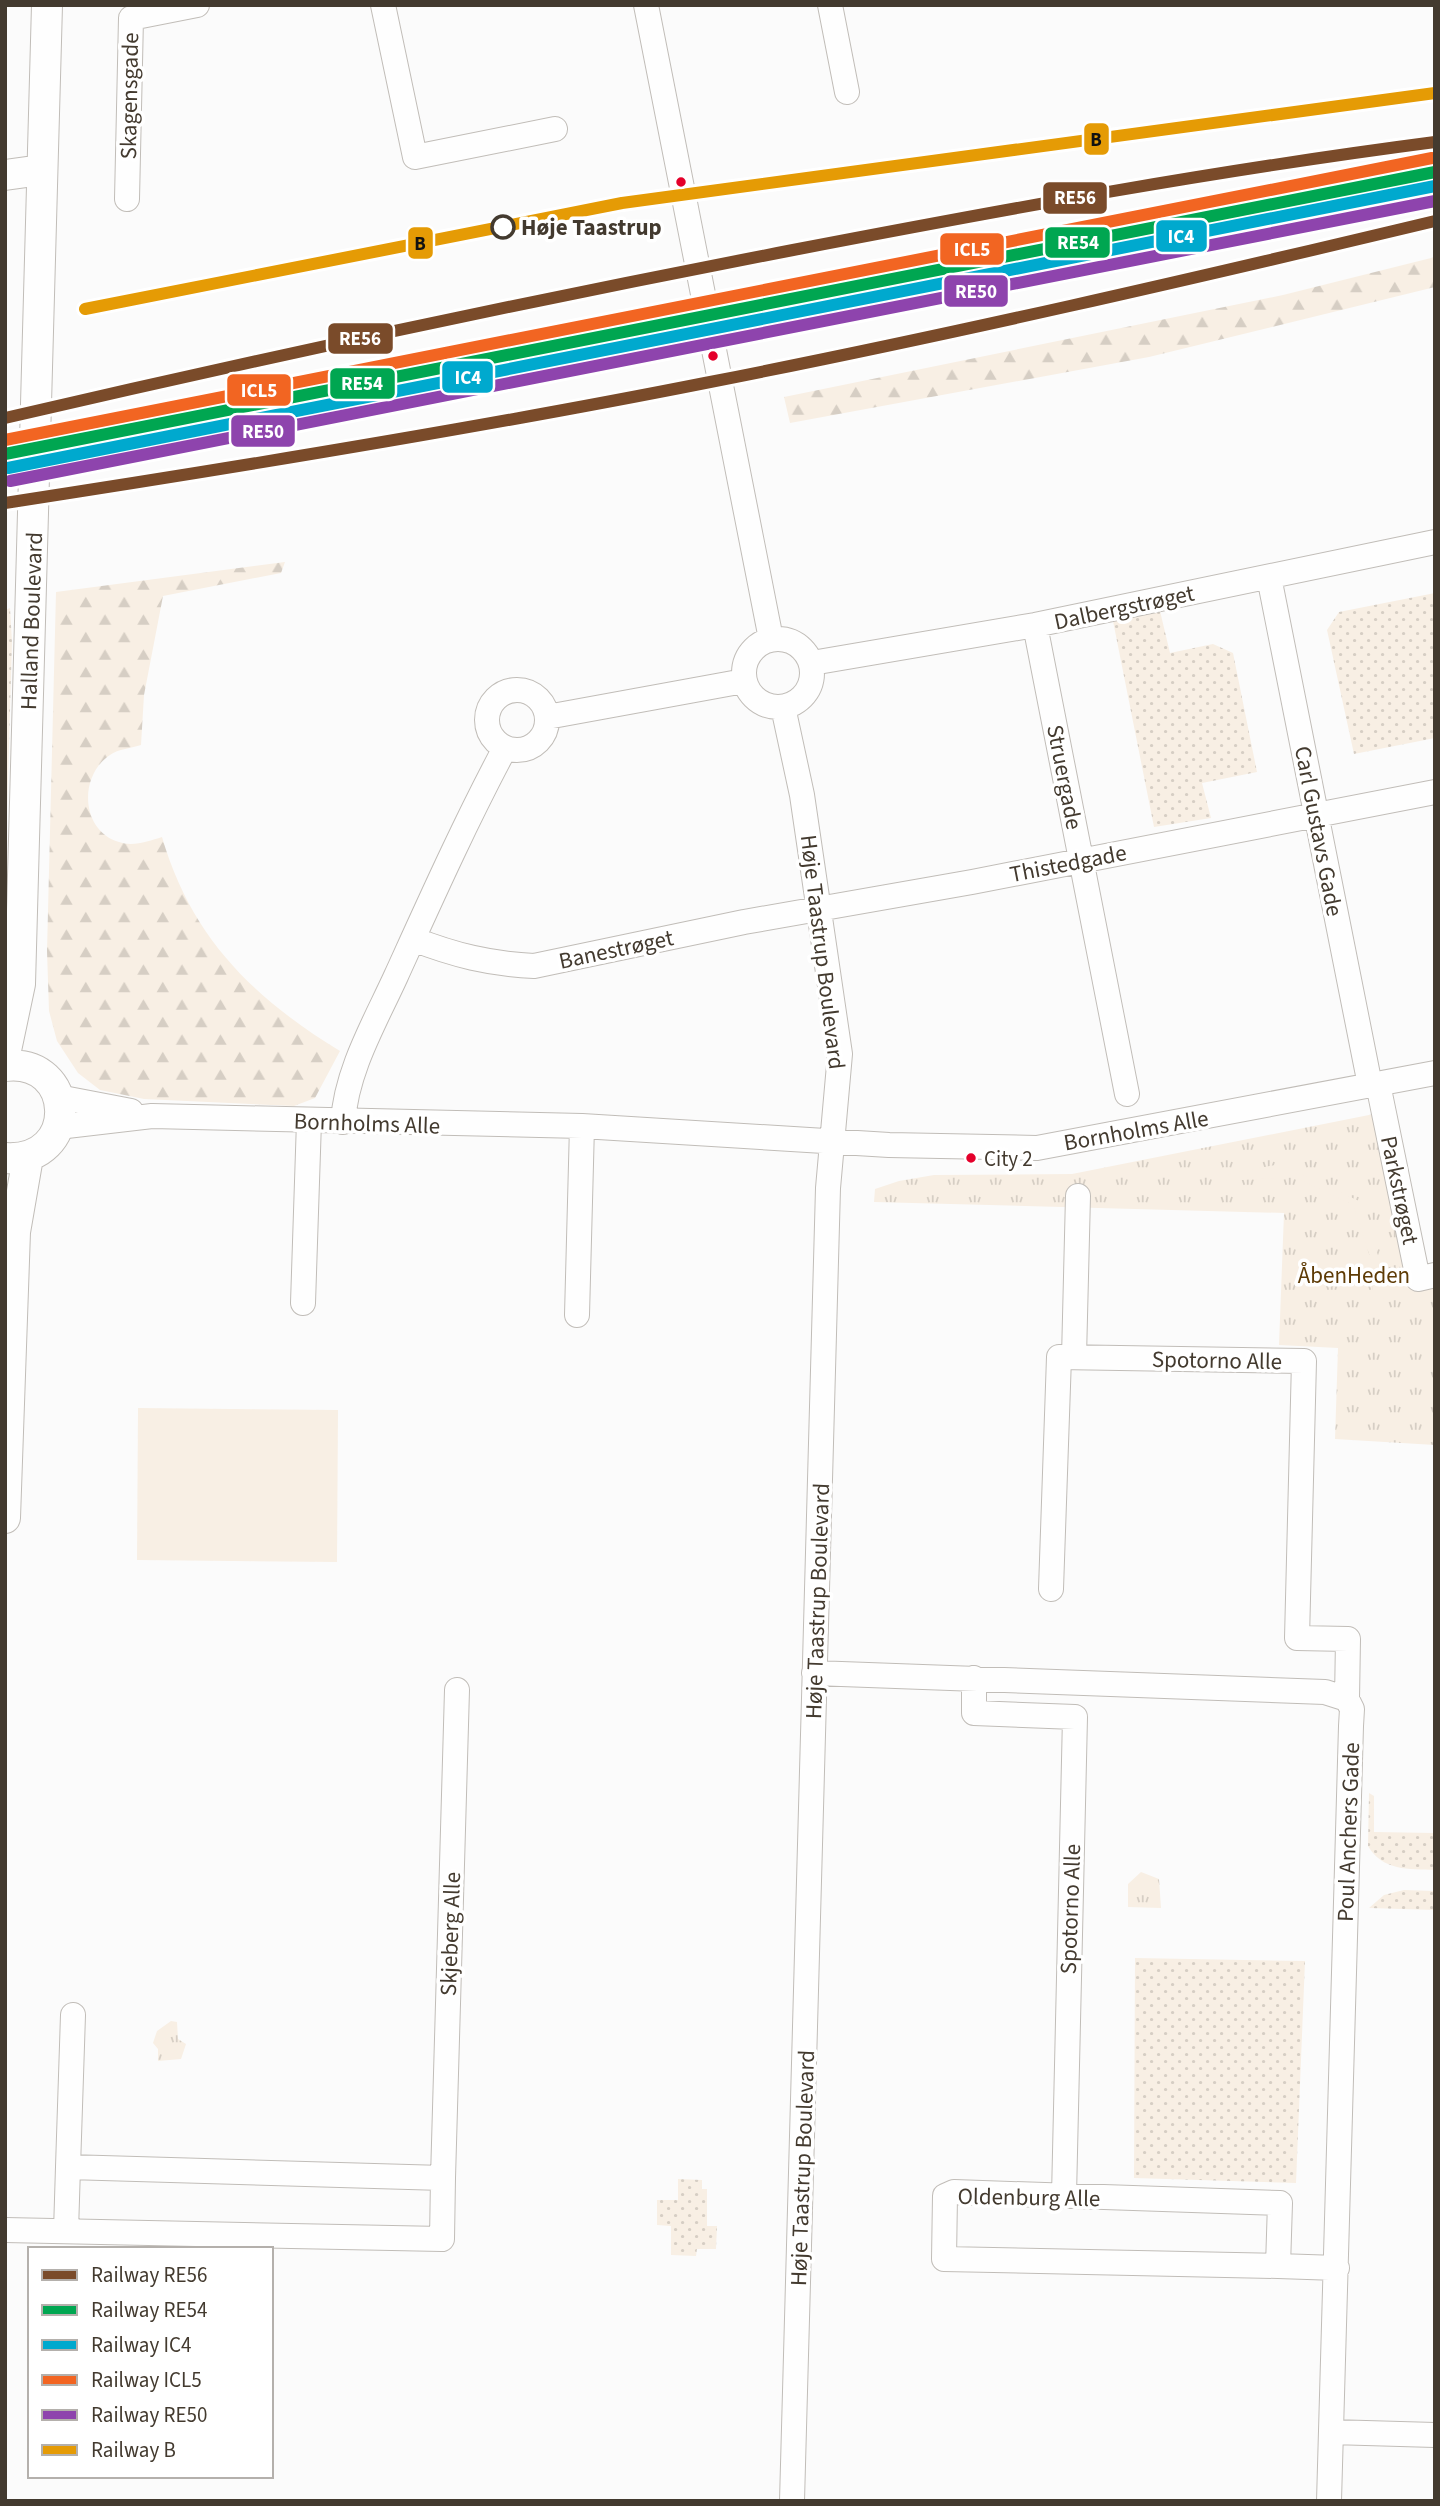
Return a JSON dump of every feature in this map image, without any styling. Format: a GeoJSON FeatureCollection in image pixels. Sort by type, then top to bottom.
{"type":"FeatureCollection","features":[{"type":"Feature","properties":{"kind":"street","name":"Halland Boulevard"},"geometry":{"type":"LineString","coordinates":[[5,1055],[20,984],[47,5]]}},
{"type":"Feature","properties":{"kind":"street","name":"Skagensgade"},"geometry":{"type":"LineString","coordinates":[[127,199],[131,18],[197,5]]}},
{"type":"Feature","properties":{"kind":"street"},"geometry":{"type":"LineString","coordinates":[[383,5],[415,158],[555,129]]}},
{"type":"Feature","properties":{"kind":"street"},"geometry":{"type":"LineString","coordinates":[[646,5],[771,639]]}},
{"type":"Feature","properties":{"kind":"street"},"geometry":{"type":"LineString","coordinates":[[830,5],[847,92]]}},
{"type":"Feature","properties":{"kind":"street"},"geometry":{"type":"LineString","coordinates":[[5,175],[41,170]]}},
{"type":"Feature","properties":{"kind":"street","name":"Dalbergstrøget"},"geometry":{"type":"LineString","coordinates":[[812,663],[1035,625],[1435,541]]}},
{"type":"Feature","properties":{"kind":"street","name":"Carl Gustavs Gade"},"geometry":{"type":"LineString","coordinates":[[1269,577],[1316,815],[1374,1085]]}},
{"type":"Feature","properties":{"kind":"street","name":"Struergade"},"geometry":{"type":"LineString","coordinates":[[1035,625],[1127,1094]]}},
{"type":"Feature","properties":{"kind":"street"},"geometry":{"type":"LineString","coordinates":[[781,638],[800,646],[812,663],[810,687],[794,704],[783,707],[759,701],[744,681],[746,659],[752,650],[771,639],[781,638]]}},
{"type":"Feature","properties":{"kind":"street"},"geometry":{"type":"LineString","coordinates":[[547,717],[744,681]]}},
{"type":"Feature","properties":{"kind":"street"},"geometry":{"type":"LineString","coordinates":[[516,690],[533,694],[540,700],[547,717],[544,734],[538,742],[523,750],[505,748],[491,736],[486,722],[490,706],[500,694],[516,690]]}},
{"type":"Feature","properties":{"kind":"street","name":"Høje Taastrup Boulevard"},"geometry":{"type":"LineString","coordinates":[[783,707],[803,795],[840,1054],[828,1188],[792,2501]]}},
{"type":"Feature","properties":{"kind":"street"},"geometry":{"type":"LineString","coordinates":[[343,1122],[346,1096],[363,1049],[505,748]]}},
{"type":"Feature","properties":{"kind":"street","name":"Thistedgade"},"geometry":{"type":"LineString","coordinates":[[821,908],[1435,792]]}},
{"type":"Feature","properties":{"kind":"street","name":"Banestrøget"},"geometry":{"type":"LineString","coordinates":[[413,939],[456,956],[498,964],[534,966],[821,908]]}},
{"type":"Feature","properties":{"kind":"street","name":"Halland Boulevard"},"geometry":{"type":"LineString","coordinates":[[20,984],[34,1070]]}},
{"type":"Feature","properties":{"kind":"street"},"geometry":{"type":"LineString","coordinates":[[5,1066],[34,1070],[46,1077],[58,1097],[61,1114],[58,1127],[44,1149],[13,1162],[15,1232],[5,1518]]}},
{"type":"Feature","properties":{"kind":"street","name":"Bornholms Alle"},"geometry":{"type":"LineString","coordinates":[[58,1127],[152,1116],[582,1126],[833,1142],[1037,1148],[1435,1073]]}},
{"type":"Feature","properties":{"kind":"street","name":"Parkstrøget"},"geometry":{"type":"LineString","coordinates":[[1374,1085],[1418,1279],[1435,1275]]}},
{"type":"Feature","properties":{"kind":"street","name":"Bornholms Alle"},"geometry":{"type":"LineString","coordinates":[[58,1097],[152,1116]]}},
{"type":"Feature","properties":{"kind":"street"},"geometry":{"type":"LineString","coordinates":[[303,1303],[309,1121]]}},
{"type":"Feature","properties":{"kind":"street"},"geometry":{"type":"LineString","coordinates":[[577,1315],[582,1126]]}},
{"type":"Feature","properties":{"kind":"street"},"geometry":{"type":"LineString","coordinates":[[1051,1590],[1059,1357],[1074,1357],[1078,1196]]}},
{"type":"Feature","properties":{"kind":"street","name":"Spotorno Alle"},"geometry":{"type":"LineString","coordinates":[[1074,1357],[1304,1362],[1297,1638],[1348,1639],[1347,1699]]}},
{"type":"Feature","properties":{"kind":"street"},"geometry":{"type":"LineString","coordinates":[[814,1673],[1325,1692],[1347,1699]]}},
{"type":"Feature","properties":{"kind":"street","name":"Spotorno Alle"},"geometry":{"type":"LineString","coordinates":[[974,1678],[974,1713],[1075,1717],[1064,2196]]}},
{"type":"Feature","properties":{"kind":"street","name":"Skjeberg Alle"},"geometry":{"type":"LineString","coordinates":[[5,2230],[442,2239],[457,1690]]}},
{"type":"Feature","properties":{"kind":"street","name":"Poul Anchers Gade"},"geometry":{"type":"LineString","coordinates":[[1329,2501],[1352,1709],[1347,1699]]}},
{"type":"Feature","properties":{"kind":"street"},"geometry":{"type":"LineString","coordinates":[[66,2231],[73,2015]]}},
{"type":"Feature","properties":{"kind":"street"},"geometry":{"type":"LineString","coordinates":[[68,2166],[443,2178]]}},
{"type":"Feature","properties":{"kind":"street","name":"Oldenburg Alle"},"geometry":{"type":"LineString","coordinates":[[1278,2266],[1280,2203],[954,2192],[945,2196],[944,2259],[1278,2266],[1337,2267]]}},
{"type":"Feature","properties":{"kind":"street"},"geometry":{"type":"LineString","coordinates":[[1331,2432],[1435,2435]]}},
{"type":"Feature","properties":{"kind":"green space"},"geometry":{"type":"Polygon","coordinates":[[[1435,257],[1435,287],[1149,357],[790,423],[784,397],[1283,295],[1435,257]]]}},
{"type":"Feature","properties":{"kind":"green space"},"geometry":{"type":"Polygon","coordinates":[[[285,562],[281,573],[163,596],[144,695],[141,745],[113,753],[100,764],[93,776],[88,802],[97,827],[106,836],[119,842],[135,844],[162,837],[174,873],[190,905],[229,962],[280,1009],[340,1051],[315,1098],[294,1106],[144,1099],[100,1090],[78,1073],[57,1041],[49,1011],[47,951],[56,592],[285,562]]]}},
{"type":"Feature","properties":{"kind":"green space"},"geometry":{"type":"Polygon","coordinates":[[[1435,593],[1435,738],[1354,754],[1327,630],[1339,612],[1435,593]]]}},
{"type":"Feature","properties":{"kind":"green space"},"geometry":{"type":"Polygon","coordinates":[[[10,608],[12,642],[5,884],[5,610],[10,608]]]}},
{"type":"Feature","properties":{"kind":"green space"},"geometry":{"type":"Polygon","coordinates":[[[1160,611],[1170,653],[1213,644],[1233,653],[1257,772],[1202,783],[1211,818],[1154,827],[1113,621],[1160,611]]]}},
{"type":"Feature","properties":{"kind":"green space","name":"ÅbenHeden"},"geometry":{"type":"Polygon","coordinates":[[[1394,1110],[1427,1283],[1435,1282],[1435,1445],[1335,1439],[1338,1348],[1279,1345],[1284,1213],[874,1202],[875,1189],[899,1181],[934,1175],[1072,1174],[1394,1110]]]}},
{"type":"Feature","properties":{"kind":"green space"},"geometry":{"type":"Polygon","coordinates":[[[1280,1164],[1359,1201],[1381,1264],[1384,1309],[1415,1328],[1435,1335],[1435,1350],[1373,1313],[1373,1266],[1353,1205],[1295,1177],[1226,1181],[1229,1174],[1280,1164]]]}},
{"type":"Feature","properties":{"kind":"green space"},"geometry":{"type":"Polygon","coordinates":[[[138,1408],[338,1410],[337,1562],[137,1560],[138,1408]]]}},
{"type":"Feature","properties":{"kind":"green space"},"geometry":{"type":"Polygon","coordinates":[[[1369,1793],[1374,1796],[1374,1832],[1435,1833],[1435,1870],[1397,1867],[1374,1854],[1368,1846],[1369,1793]]]}},
{"type":"Feature","properties":{"kind":"green space"},"geometry":{"type":"Polygon","coordinates":[[[1141,1872],[1159,1879],[1161,1908],[1128,1907],[1128,1884],[1141,1872]]]}},
{"type":"Feature","properties":{"kind":"green space"},"geometry":{"type":"Polygon","coordinates":[[[1404,1890],[1435,1891],[1435,1910],[1369,1908],[1384,1895],[1404,1890]]]}},
{"type":"Feature","properties":{"kind":"green space"},"geometry":{"type":"Polygon","coordinates":[[[1135,1958],[1305,1961],[1296,2183],[1134,2178],[1135,1958]]]}},
{"type":"Feature","properties":{"kind":"green space"},"geometry":{"type":"Polygon","coordinates":[[[171,2021],[177,2022],[178,2039],[186,2044],[181,2059],[158,2061],[158,2049],[153,2043],[157,2031],[171,2021]]]}},
{"type":"Feature","properties":{"kind":"green space"},"geometry":{"type":"Polygon","coordinates":[[[678,2179],[702,2180],[702,2189],[707,2189],[707,2226],[717,2226],[716,2249],[697,2249],[696,2256],[671,2255],[671,2226],[657,2225],[657,2200],[678,2200],[678,2179]]]}},
{"type":"Feature","properties":{"kind":"rail line","name":"B"},"geometry":{"type":"LineString","coordinates":[[85,309],[622,203],[1435,93]]}},
{"type":"Feature","properties":{"kind":"rail line","name":"RE56"},"geometry":{"type":"LineString","coordinates":[[5,418],[398,330],[793,250],[1113,191],[1435,142]]}},
{"type":"Feature","properties":{"kind":"rail line","name":"ICL5"},"geometry":{"type":"LineString","coordinates":[[5,440],[1432,158]]}},
{"type":"Feature","properties":{"kind":"rail line","name":"RE54"},"geometry":{"type":"LineString","coordinates":[[5,454],[1435,172]]}},
{"type":"Feature","properties":{"kind":"rail line","name":"IC4"},"geometry":{"type":"LineString","coordinates":[[8,468],[1435,186]]}},
{"type":"Feature","properties":{"kind":"rail line","name":"RE50"},"geometry":{"type":"LineString","coordinates":[[10,481],[1435,201]]}},
{"type":"Feature","properties":{"kind":"rail line","name":"RE56"},"geometry":{"type":"LineString","coordinates":[[5,503],[356,447],[705,383],[1071,306],[1435,221]]}},
{"type":"Feature","properties":{"kind":"place","name":"Høje Taastrup"},"geometry":{"type":"Point","coordinates":[503,227]}},
{"type":"Feature","properties":{"kind":"place","name":"City 2"},"geometry":{"type":"Point","coordinates":[971,1158]}}]}
